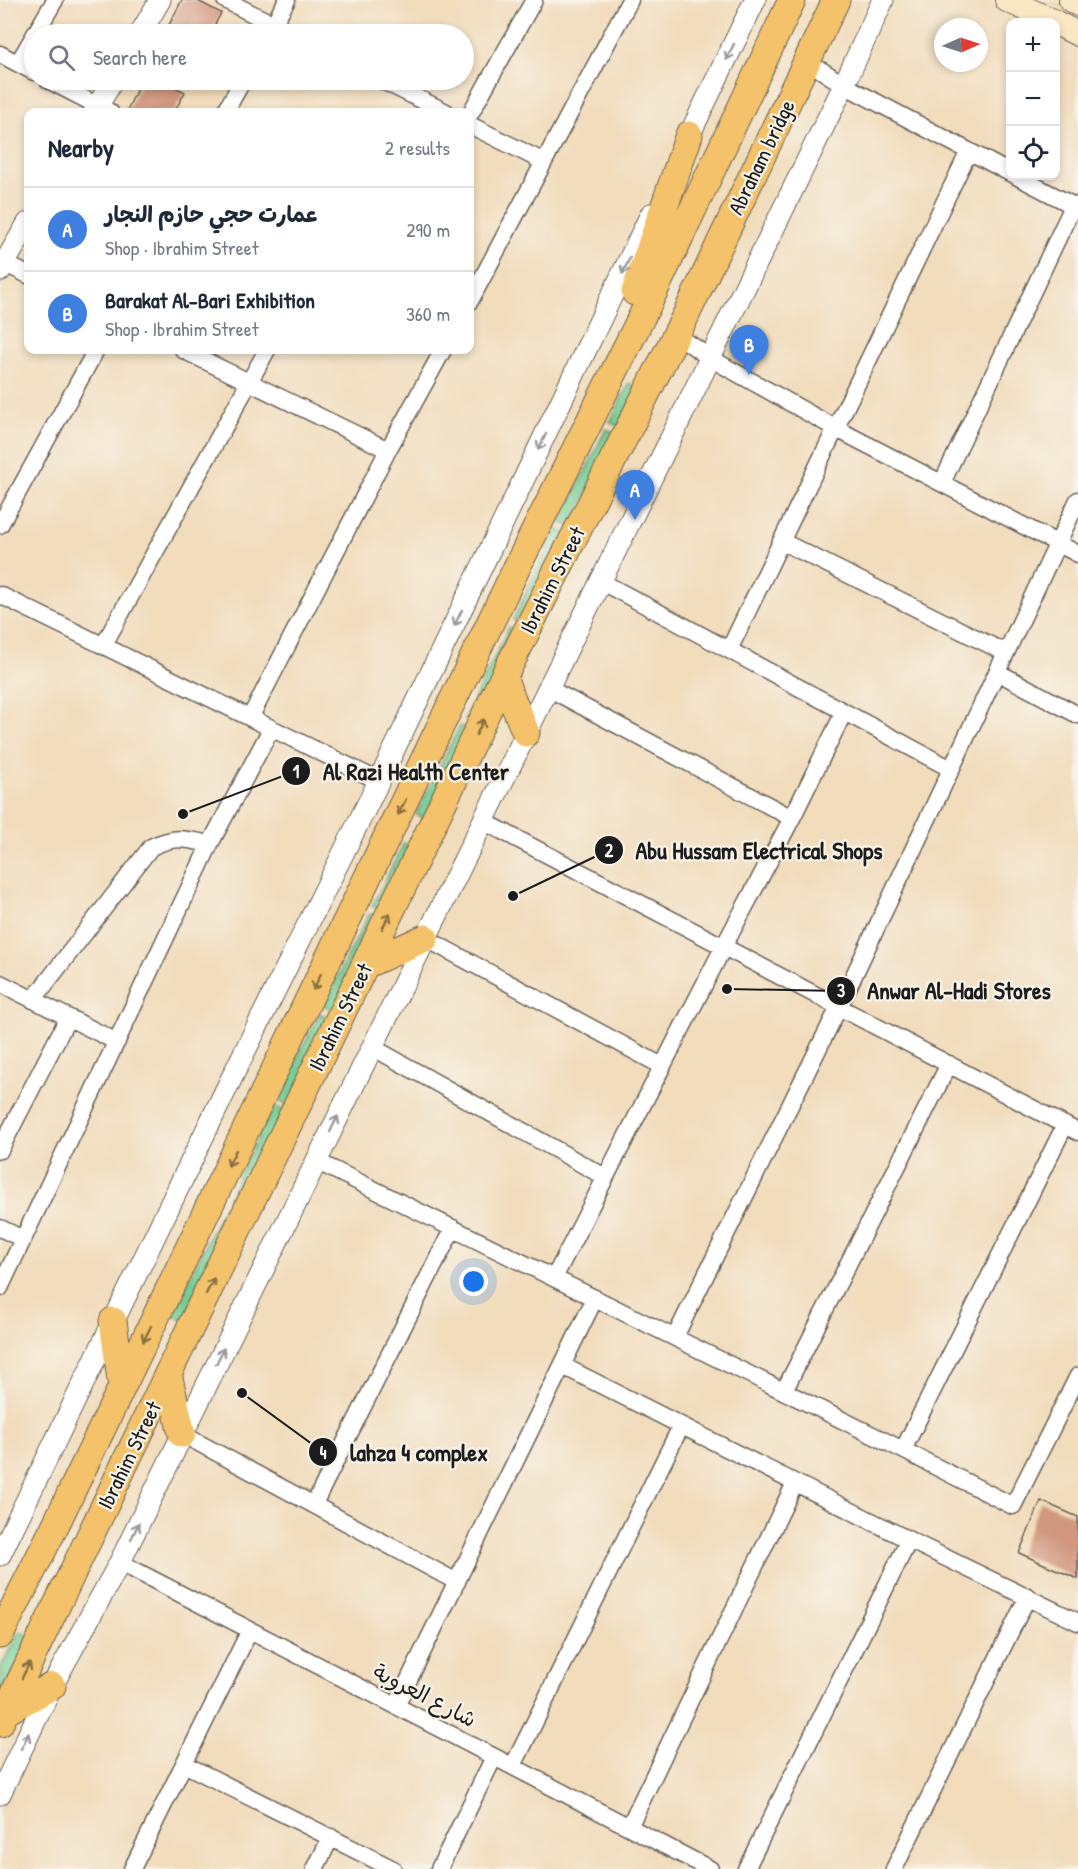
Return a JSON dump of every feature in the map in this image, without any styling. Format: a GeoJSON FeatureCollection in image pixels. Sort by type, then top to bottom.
{"type":"FeatureCollection","features":[{"type":"Feature","properties":{"kind":"main road","name":"Abraham bridge"},"geometry":{"type":"LineString","coordinates":[[642,296],[792,0]]}},
{"type":"Feature","properties":{"kind":"main road","name":"Abraham bridge"},"geometry":{"type":"LineString","coordinates":[[686,315],[838,0]]}},
{"type":"Feature","properties":{"kind":"main road"},"geometry":{"type":"LineString","coordinates":[[825,61],[840,18],[838,0]]}},
{"type":"Feature","properties":{"kind":"main road"},"geometry":{"type":"LineString","coordinates":[[553,578],[640,432],[700,351],[825,61],[855,0]]}},
{"type":"Feature","properties":{"kind":"main road"},"geometry":{"type":"LineString","coordinates":[[1007,0],[1045,18]]}},
{"type":"Feature","properties":{"kind":"main road"},"geometry":{"type":"LineString","coordinates":[[1071,0],[1078,4]]}},
{"type":"Feature","properties":{"kind":"main road"},"geometry":{"type":"LineString","coordinates":[[642,296],[769,5]]}},
{"type":"Feature","properties":{"kind":"main road"},"geometry":{"type":"LineString","coordinates":[[1060,25],[1078,34]]}},
{"type":"Feature","properties":{"kind":"main road"},"geometry":{"type":"LineString","coordinates":[[642,296],[689,135]]}},
{"type":"Feature","properties":{"kind":"main road","name":"Ibrahim Street"},"geometry":{"type":"LineString","coordinates":[[0,1635],[519,563],[642,296]]}},
{"type":"Feature","properties":{"kind":"main road","name":"Ibrahim Street"},"geometry":{"type":"LineString","coordinates":[[3,1717],[503,678],[686,315]]}},
{"type":"Feature","properties":{"kind":"main road"},"geometry":{"type":"LineString","coordinates":[[503,678],[526,733]]}},
{"type":"Feature","properties":{"kind":"main road"},"geometry":{"type":"LineString","coordinates":[[365,965],[425,939]]}},
{"type":"Feature","properties":{"kind":"main road"},"geometry":{"type":"LineString","coordinates":[[113,1321],[122,1387]]}},
{"type":"Feature","properties":{"kind":"main road"},"geometry":{"type":"LineString","coordinates":[[168,1374],[182,1434]]}},
{"type":"Feature","properties":{"kind":"main road"},"geometry":{"type":"LineString","coordinates":[[94,1443],[125,1463]]}},
{"type":"Feature","properties":{"kind":"main road"},"geometry":{"type":"LineString","coordinates":[[76,1482],[109,1498]]}},
{"type":"Feature","properties":{"kind":"main road"},"geometry":{"type":"LineString","coordinates":[[3,1717],[52,1686]]}},
{"type":"Feature","properties":{"kind":"street"},"geometry":{"type":"LineString","coordinates":[[41,24],[55,0]]}},
{"type":"Feature","properties":{"kind":"street"},"geometry":{"type":"LineString","coordinates":[[146,24],[160,0]]}},
{"type":"Feature","properties":{"kind":"street"},"geometry":{"type":"LineString","coordinates":[[225,0],[262,24]]}},
{"type":"Feature","properties":{"kind":"street"},"geometry":{"type":"LineString","coordinates":[[274,24],[287,0]]}},
{"type":"Feature","properties":{"kind":"street"},"geometry":{"type":"LineString","coordinates":[[473,108],[534,0]]}},
{"type":"Feature","properties":{"kind":"street"},"geometry":{"type":"LineString","coordinates":[[474,291],[630,0]]}},
{"type":"Feature","properties":{"kind":"street"},"geometry":{"type":"LineString","coordinates":[[0,1794],[52,1686],[119,1562],[600,581],[700,351],[844,85],[883,0]]}},
{"type":"Feature","properties":{"kind":"street"},"geometry":{"type":"LineString","coordinates":[[0,1555],[380,781],[689,135],[769,5]]}},
{"type":"Feature","properties":{"kind":"street"},"geometry":{"type":"LineString","coordinates":[[18,63],[24,53]]}},
{"type":"Feature","properties":{"kind":"street"},"geometry":{"type":"LineString","coordinates":[[0,54],[24,66]]}},
{"type":"Feature","properties":{"kind":"street"},"geometry":{"type":"LineString","coordinates":[[825,61],[844,85],[1006,170]]}},
{"type":"Feature","properties":{"kind":"street"},"geometry":{"type":"LineString","coordinates":[[66,90],[97,108]]}},
{"type":"Feature","properties":{"kind":"street"},"geometry":{"type":"LineString","coordinates":[[102,108],[109,90]]}},
{"type":"Feature","properties":{"kind":"street"},"geometry":{"type":"LineString","coordinates":[[227,108],[237,90]]}},
{"type":"Feature","properties":{"kind":"street"},"geometry":{"type":"LineString","coordinates":[[401,90],[438,108]]}},
{"type":"Feature","properties":{"kind":"street"},"geometry":{"type":"LineString","coordinates":[[474,127],[543,162]]}},
{"type":"Feature","properties":{"kind":"street"},"geometry":{"type":"LineString","coordinates":[[729,650],[969,150]]}},
{"type":"Feature","properties":{"kind":"street"},"geometry":{"type":"LineString","coordinates":[[942,483],[1076,207],[1024,180]]}},
{"type":"Feature","properties":{"kind":"street"},"geometry":{"type":"LineString","coordinates":[[24,229],[1,265],[24,274]]}},
{"type":"Feature","properties":{"kind":"street"},"geometry":{"type":"LineString","coordinates":[[700,351],[835,428],[1078,555]]}},
{"type":"Feature","properties":{"kind":"street"},"geometry":{"type":"LineString","coordinates":[[0,525],[94,354]]}},
{"type":"Feature","properties":{"kind":"street"},"geometry":{"type":"LineString","coordinates":[[191,354],[388,450]]}},
{"type":"Feature","properties":{"kind":"street"},"geometry":{"type":"LineString","coordinates":[[104,646],[265,354]]}},
{"type":"Feature","properties":{"kind":"street"},"geometry":{"type":"LineString","coordinates":[[250,718],[388,450],[441,354]]}},
{"type":"Feature","properties":{"kind":"street"},"geometry":{"type":"LineString","coordinates":[[675,1337],[839,1007],[1078,500]]}},
{"type":"Feature","properties":{"kind":"street"},"geometry":{"type":"LineString","coordinates":[[781,541],[1006,652]]}},
{"type":"Feature","properties":{"kind":"street"},"geometry":{"type":"LineString","coordinates":[[600,581],[951,769]]}},
{"type":"Feature","properties":{"kind":"street"},"geometry":{"type":"LineString","coordinates":[[0,595],[380,781]]}},
{"type":"Feature","properties":{"kind":"street"},"geometry":{"type":"LineString","coordinates":[[997,672],[1078,716]]}},
{"type":"Feature","properties":{"kind":"street"},"geometry":{"type":"LineString","coordinates":[[548,688],[792,818]]}},
{"type":"Feature","properties":{"kind":"street"},"geometry":{"type":"LineString","coordinates":[[554,1278],[792,818],[844,712]]}},
{"type":"Feature","properties":{"kind":"street"},"geometry":{"type":"LineString","coordinates":[[0,1288],[210,844],[272,729]]}},
{"type":"Feature","properties":{"kind":"street"},"geometry":{"type":"LineString","coordinates":[[483,821],[1072,1129],[903,1450]]}},
{"type":"Feature","properties":{"kind":"street"},"geometry":{"type":"LineString","coordinates":[[33,1000],[151,847],[165,840],[178,838],[210,844]]}},
{"type":"Feature","properties":{"kind":"street"},"geometry":{"type":"LineString","coordinates":[[425,939],[662,1066]]}},
{"type":"Feature","properties":{"kind":"street"},"geometry":{"type":"LineString","coordinates":[[0,983],[117,1042]]}},
{"type":"Feature","properties":{"kind":"street"},"geometry":{"type":"LineString","coordinates":[[0,1150],[68,1018]]}},
{"type":"Feature","properties":{"kind":"street"},"geometry":{"type":"LineString","coordinates":[[372,1047],[605,1177]]}},
{"type":"Feature","properties":{"kind":"street"},"geometry":{"type":"LineString","coordinates":[[784,1391],[949,1064]]}},
{"type":"Feature","properties":{"kind":"street"},"geometry":{"type":"LineString","coordinates":[[316,1161],[1013,1506],[1078,1376]]}},
{"type":"Feature","properties":{"kind":"street"},"geometry":{"type":"LineString","coordinates":[[0,1228],[23,1239]]}},
{"type":"Feature","properties":{"kind":"street"},"geometry":{"type":"LineString","coordinates":[[314,1504],[453,1228]]}},
{"type":"Feature","properties":{"kind":"street"},"geometry":{"type":"LineString","coordinates":[[396,1706],[595,1298]]}},
{"type":"Feature","properties":{"kind":"street"},"geometry":{"type":"LineString","coordinates":[[563,1366],[1078,1622]]}},
{"type":"Feature","properties":{"kind":"street"},"geometry":{"type":"LineString","coordinates":[[513,1766],[681,1426]]}},
{"type":"Feature","properties":{"kind":"street"},"geometry":{"type":"LineString","coordinates":[[182,1434],[457,1582]]}},
{"type":"Feature","properties":{"kind":"street"},"geometry":{"type":"LineString","coordinates":[[629,1827],[795,1483]]}},
{"type":"Feature","properties":{"kind":"street"},"geometry":{"type":"LineString","coordinates":[[746,1869],[909,1540]]}},
{"type":"Feature","properties":{"kind":"street","name":"شارع العروبة"},"geometry":{"type":"LineString","coordinates":[[119,1562],[710,1869]]}},
{"type":"Feature","properties":{"kind":"street"},"geometry":{"type":"LineString","coordinates":[[894,1869],[1028,1596]]}},
{"type":"Feature","properties":{"kind":"street"},"geometry":{"type":"LineString","coordinates":[[138,1867],[184,1764],[250,1630]]}},
{"type":"Feature","properties":{"kind":"street"},"geometry":{"type":"LineString","coordinates":[[439,1869],[494,1757]]}},
{"type":"Feature","properties":{"kind":"street"},"geometry":{"type":"LineString","coordinates":[[184,1764],[393,1869]]}},
{"type":"Feature","properties":{"kind":"street"},"geometry":{"type":"LineString","coordinates":[[315,1869],[331,1837]]}},
{"type":"Feature","properties":{"kind":"green space"},"geometry":{"type":"Polygon","coordinates":[[[629,383],[637,389],[619,427],[610,422],[629,383]]]}},
{"type":"Feature","properties":{"kind":"green space"},"geometry":{"type":"Polygon","coordinates":[[[606,429],[616,433],[571,527],[560,522],[606,429]]]}},
{"type":"Feature","properties":{"kind":"green space"},"geometry":{"type":"Polygon","coordinates":[[[557,529],[567,534],[524,625],[513,620],[557,529]]]}},
{"type":"Feature","properties":{"kind":"green space"},"geometry":{"type":"Polygon","coordinates":[[[509,627],[520,632],[475,726],[464,720],[509,627]]]}},
{"type":"Feature","properties":{"kind":"green space"},"geometry":{"type":"Polygon","coordinates":[[[460,726],[472,732],[428,821],[416,814],[460,726]]]}},
{"type":"Feature","properties":{"kind":"green space"},"geometry":{"type":"Polygon","coordinates":[[[404,843],[416,848],[384,912],[372,906],[404,843]]]}},
{"type":"Feature","properties":{"kind":"green space"},"geometry":{"type":"Polygon","coordinates":[[[369,914],[381,918],[336,1012],[323,1005],[369,914]]]}},
{"type":"Feature","properties":{"kind":"green space"},"geometry":{"type":"Polygon","coordinates":[[[320,1013],[332,1019],[290,1106],[276,1100],[320,1013]]]}},
{"type":"Feature","properties":{"kind":"green space"},"geometry":{"type":"Polygon","coordinates":[[[274,1106],[287,1112],[240,1206],[227,1199],[274,1106]]]}},
{"type":"Feature","properties":{"kind":"green space"},"geometry":{"type":"Polygon","coordinates":[[[224,1206],[237,1211],[184,1321],[172,1315],[224,1206]]]}},
{"type":"Feature","properties":{"kind":"green space"},"geometry":{"type":"Polygon","coordinates":[[[19,1631],[35,1638],[0,1709],[0,1669],[19,1631]]]}},
{"type":"Feature","properties":{"kind":"building"},"geometry":{"type":"Polygon","coordinates":[[[182,0],[196,0],[221,13],[215,24],[170,24],[182,0]]]}},
{"type":"Feature","properties":{"kind":"building"},"geometry":{"type":"Polygon","coordinates":[[[137,90],[181,90],[185,92],[176,108],[128,108],[137,90]]]}},
{"type":"Feature","properties":{"kind":"building"},"geometry":{"type":"Polygon","coordinates":[[[1041,1501],[1078,1517],[1078,1579],[1019,1553],[1041,1501]]]}},
{"type":"Feature","properties":{"kind":"place","name":"Barakat Al-Bari Exhibition"},"geometry":{"type":"Point","coordinates":[749,375]}},
{"type":"Feature","properties":{"kind":"place","name":"عمارت حجي حازم النجار"},"geometry":{"type":"Point","coordinates":[635,520]}},
{"type":"Feature","properties":{"kind":"place","name":"Al Razi Health Center"},"geometry":{"type":"Point","coordinates":[183,814]}},
{"type":"Feature","properties":{"kind":"place","name":"Abu Hussam Electrical Shops"},"geometry":{"type":"Point","coordinates":[513,896]}},
{"type":"Feature","properties":{"kind":"place","name":"Anwar Al-Hadi Stores"},"geometry":{"type":"Point","coordinates":[727,989]}},
{"type":"Feature","properties":{"kind":"place","name":"lahza 4 complex"},"geometry":{"type":"Point","coordinates":[242,1393]}}]}
